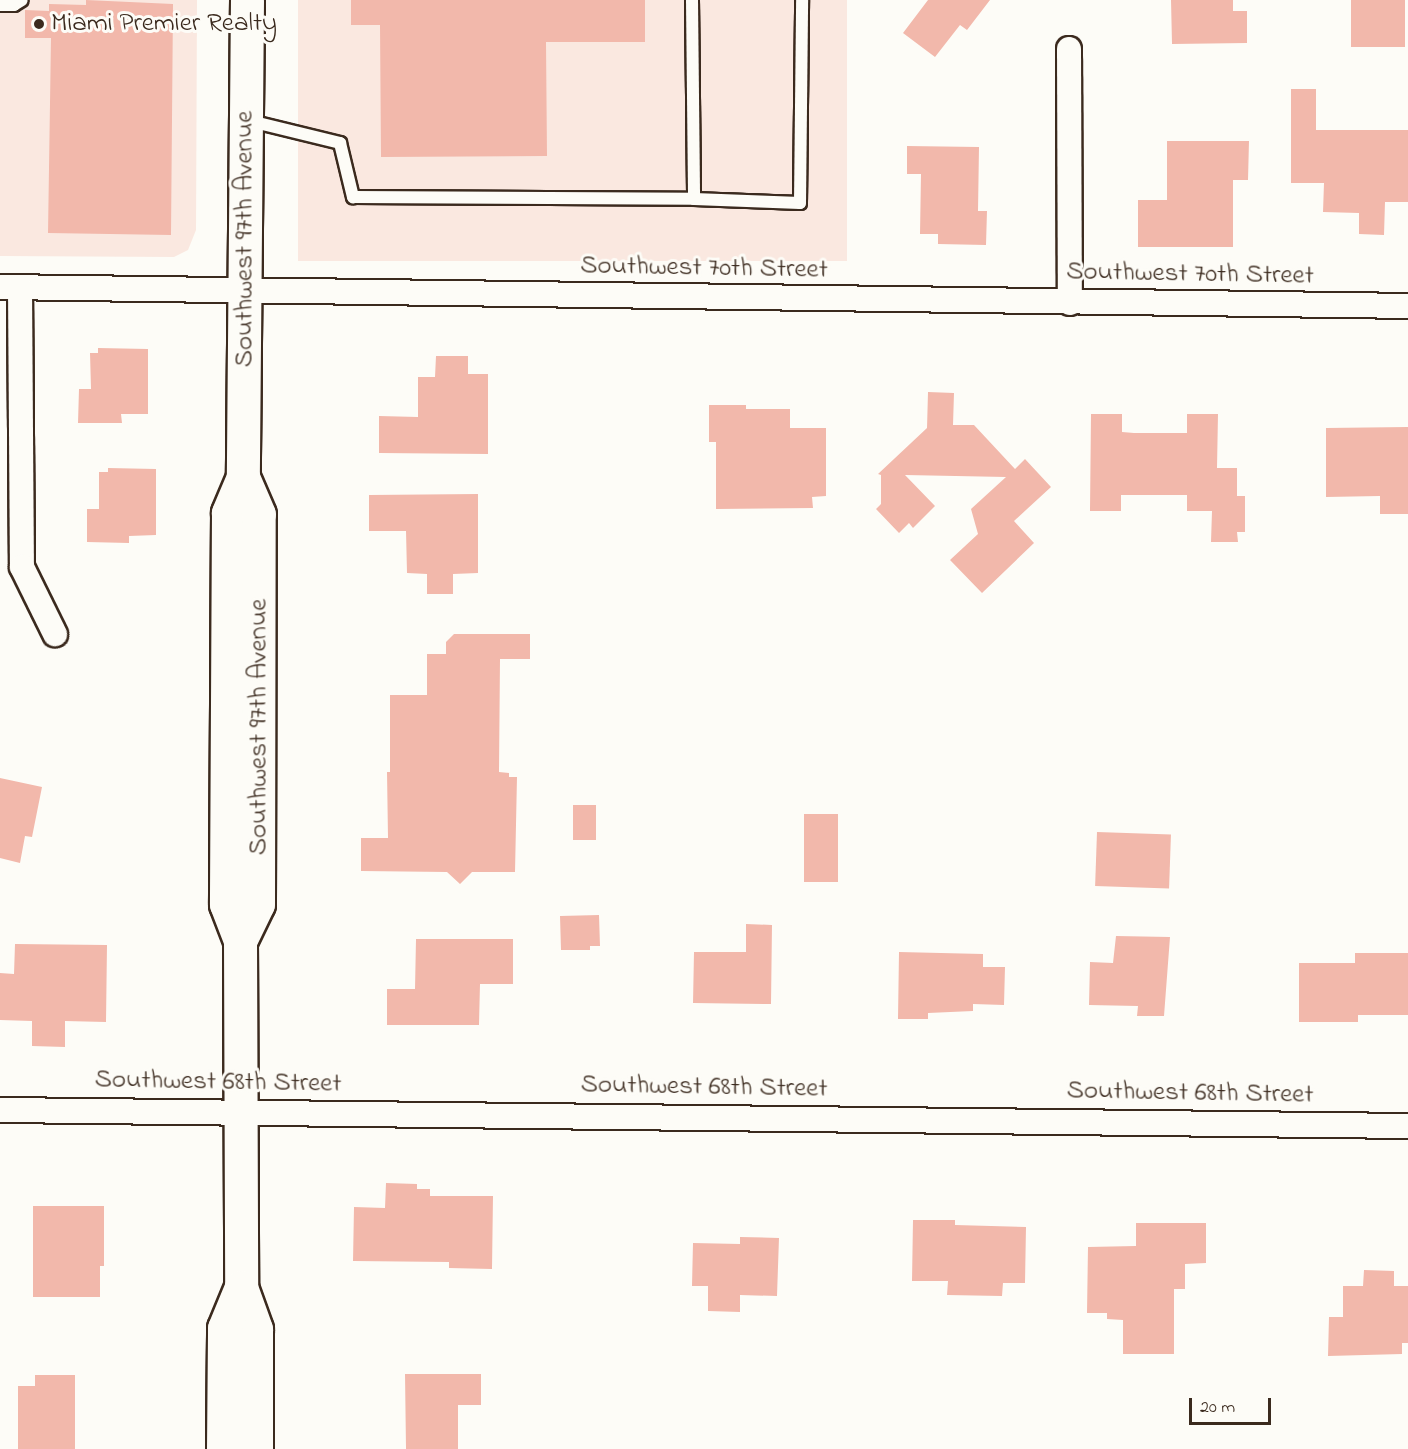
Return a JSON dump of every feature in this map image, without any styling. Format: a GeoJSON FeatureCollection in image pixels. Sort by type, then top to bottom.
{"type":"FeatureCollection","features":[{"type":"Feature","properties":{"kind":"street","name":"Southwest 97th Avenue"},"geometry":{"type":"LineString","coordinates":[[247,0],[243,477],[228,513],[226,904],[240,941],[241,1287],[256,1329],[256,1449]]}},
{"type":"Feature","properties":{"kind":"street"},"geometry":{"type":"LineString","coordinates":[[1069,49],[1070,303]]}},
{"type":"Feature","properties":{"kind":"street"},"geometry":{"type":"LineString","coordinates":[[10,288],[22,567],[55,634]]}},
{"type":"Feature","properties":{"kind":"street","name":"Southwest 70th Street"},"geometry":{"type":"LineString","coordinates":[[10,288],[1408,306]]}},
{"type":"Feature","properties":{"kind":"street","name":"Southwest 68th Street"},"geometry":{"type":"LineString","coordinates":[[0,1110],[1408,1126]]}},
{"type":"Feature","properties":{"kind":"street","name":"Southwest 97th Avenue"},"geometry":{"type":"LineString","coordinates":[[224,1449],[224,1328],[241,1287]]}},
{"type":"Feature","properties":{"kind":"lane"},"geometry":{"type":"LineString","coordinates":[[0,5],[14,5],[22,0]]}},
{"type":"Feature","properties":{"kind":"lane"},"geometry":{"type":"LineString","coordinates":[[692,0],[694,199]]}},
{"type":"Feature","properties":{"kind":"lane"},"geometry":{"type":"LineString","coordinates":[[245,120],[340,143],[353,197],[694,199],[800,203],[802,0]]}},
{"type":"Feature","properties":{"kind":"shaded area"},"geometry":{"type":"Polygon","coordinates":[[[0,0],[197,0],[196,230],[188,250],[174,257],[0,256],[0,0]]]}},
{"type":"Feature","properties":{"kind":"shaded area"},"geometry":{"type":"Polygon","coordinates":[[[298,0],[847,0],[847,261],[298,261],[298,0]]]}},
{"type":"Feature","properties":{"kind":"building"},"geometry":{"type":"Polygon","coordinates":[[[86,0],[173,4],[171,235],[48,233],[51,38],[25,38],[25,10],[49,11],[49,4],[86,5],[86,0]]]}},
{"type":"Feature","properties":{"kind":"building"},"geometry":{"type":"Polygon","coordinates":[[[351,0],[645,0],[645,42],[546,42],[547,156],[381,157],[380,25],[351,25],[351,0]]]}},
{"type":"Feature","properties":{"kind":"building"},"geometry":{"type":"Polygon","coordinates":[[[928,0],[990,0],[967,30],[960,25],[935,57],[903,33],[928,0]]]}},
{"type":"Feature","properties":{"kind":"building"},"geometry":{"type":"Polygon","coordinates":[[[1171,0],[1233,0],[1233,11],[1247,11],[1247,43],[1172,44],[1171,0]]]}},
{"type":"Feature","properties":{"kind":"building"},"geometry":{"type":"Polygon","coordinates":[[[1351,0],[1405,0],[1405,47],[1351,47],[1351,0]]]}},
{"type":"Feature","properties":{"kind":"building"},"geometry":{"type":"Polygon","coordinates":[[[1291,89],[1316,89],[1316,130],[1408,130],[1408,202],[1385,202],[1384,235],[1359,234],[1359,213],[1323,212],[1324,183],[1291,183],[1291,89]]]}},
{"type":"Feature","properties":{"kind":"building"},"geometry":{"type":"Polygon","coordinates":[[[1167,141],[1249,141],[1248,180],[1233,180],[1233,247],[1138,247],[1138,200],[1167,200],[1167,141]]]}},
{"type":"Feature","properties":{"kind":"building"},"geometry":{"type":"Polygon","coordinates":[[[907,146],[979,147],[978,211],[987,211],[986,245],[938,244],[938,234],[920,234],[921,174],[907,174],[907,146]]]}},
{"type":"Feature","properties":{"kind":"building"},"geometry":{"type":"Polygon","coordinates":[[[98,348],[148,349],[148,414],[121,414],[122,423],[78,423],[79,389],[91,389],[90,353],[98,353],[98,348]]]}},
{"type":"Feature","properties":{"kind":"building"},"geometry":{"type":"Polygon","coordinates":[[[436,356],[468,356],[468,374],[488,374],[488,454],[379,453],[379,416],[418,417],[418,377],[435,377],[436,356]]]}},
{"type":"Feature","properties":{"kind":"building"},"geometry":{"type":"Polygon","coordinates":[[[928,392],[954,393],[953,425],[974,425],[1015,469],[1025,459],[1051,487],[1014,521],[1034,543],[982,593],[950,560],[978,534],[971,509],[1006,477],[905,475],[935,506],[913,528],[909,523],[899,533],[876,509],[881,504],[881,475],[878,474],[927,428],[928,392]]]}},
{"type":"Feature","properties":{"kind":"building"},"geometry":{"type":"Polygon","coordinates":[[[709,405],[746,405],[746,409],[790,409],[790,428],[826,428],[826,496],[812,497],[813,508],[716,509],[716,442],[709,442],[709,405]]]}},
{"type":"Feature","properties":{"kind":"building"},"geometry":{"type":"Polygon","coordinates":[[[1091,414],[1122,414],[1122,432],[1187,433],[1187,414],[1218,414],[1217,468],[1237,468],[1237,496],[1245,496],[1245,532],[1237,532],[1238,542],[1211,542],[1212,511],[1187,511],[1187,495],[1121,495],[1121,511],[1090,511],[1091,414]]]}},
{"type":"Feature","properties":{"kind":"building"},"geometry":{"type":"Polygon","coordinates":[[[1408,427],[1408,514],[1380,514],[1380,496],[1326,497],[1326,428],[1408,427]]]}},
{"type":"Feature","properties":{"kind":"building"},"geometry":{"type":"Polygon","coordinates":[[[108,468],[156,469],[156,535],[129,536],[129,543],[87,542],[87,509],[99,509],[99,472],[108,472],[108,468]]]}},
{"type":"Feature","properties":{"kind":"building"},"geometry":{"type":"Polygon","coordinates":[[[478,494],[478,573],[453,574],[453,594],[427,594],[427,574],[407,573],[406,531],[369,531],[369,495],[478,494]]]}},
{"type":"Feature","properties":{"kind":"building"},"geometry":{"type":"Polygon","coordinates":[[[454,634],[530,634],[530,659],[500,659],[499,772],[509,773],[509,777],[517,777],[515,872],[472,872],[460,884],[447,872],[361,871],[361,838],[388,838],[387,772],[390,772],[390,695],[427,695],[427,654],[446,654],[446,642],[454,634]]]}},
{"type":"Feature","properties":{"kind":"building"},"geometry":{"type":"Polygon","coordinates":[[[0,778],[42,787],[32,837],[25,836],[20,863],[0,858],[0,778]]]}},
{"type":"Feature","properties":{"kind":"building"},"geometry":{"type":"Polygon","coordinates":[[[573,805],[596,805],[596,840],[573,840],[573,805]]]}},
{"type":"Feature","properties":{"kind":"building"},"geometry":{"type":"Polygon","coordinates":[[[804,814],[838,814],[838,882],[804,882],[804,814]]]}},
{"type":"Feature","properties":{"kind":"building"},"geometry":{"type":"Polygon","coordinates":[[[1097,832],[1171,835],[1169,889],[1095,886],[1097,832]]]}},
{"type":"Feature","properties":{"kind":"building"},"geometry":{"type":"Polygon","coordinates":[[[599,915],[600,946],[590,946],[590,950],[561,950],[560,916],[599,915]]]}},
{"type":"Feature","properties":{"kind":"building"},"geometry":{"type":"Polygon","coordinates":[[[746,924],[772,925],[771,1004],[693,1003],[694,952],[746,952],[746,924]]]}},
{"type":"Feature","properties":{"kind":"building"},"geometry":{"type":"Polygon","coordinates":[[[1116,936],[1170,937],[1164,1016],[1137,1016],[1138,1006],[1089,1005],[1090,962],[1113,963],[1116,936]]]}},
{"type":"Feature","properties":{"kind":"building"},"geometry":{"type":"Polygon","coordinates":[[[416,939],[513,939],[513,984],[480,984],[479,1025],[387,1025],[387,989],[415,989],[416,939]]]}},
{"type":"Feature","properties":{"kind":"building"},"geometry":{"type":"Polygon","coordinates":[[[15,944],[107,945],[106,1022],[65,1021],[65,1047],[32,1046],[32,1021],[0,1020],[0,973],[14,974],[15,944]]]}},
{"type":"Feature","properties":{"kind":"building"},"geometry":{"type":"Polygon","coordinates":[[[899,952],[983,954],[983,967],[1005,967],[1004,1005],[973,1004],[973,1011],[928,1013],[928,1019],[898,1019],[899,952]]]}},
{"type":"Feature","properties":{"kind":"building"},"geometry":{"type":"Polygon","coordinates":[[[1355,953],[1408,953],[1408,1015],[1358,1015],[1358,1022],[1299,1022],[1299,963],[1355,963],[1355,953]]]}},
{"type":"Feature","properties":{"kind":"building"},"geometry":{"type":"Polygon","coordinates":[[[386,1183],[417,1184],[417,1189],[430,1189],[430,1196],[493,1196],[492,1269],[449,1268],[449,1262],[353,1261],[354,1207],[385,1208],[386,1183]]]}},
{"type":"Feature","properties":{"kind":"building"},"geometry":{"type":"Polygon","coordinates":[[[33,1206],[104,1206],[104,1266],[100,1266],[100,1297],[33,1297],[33,1206]]]}},
{"type":"Feature","properties":{"kind":"building"},"geometry":{"type":"Polygon","coordinates":[[[913,1220],[955,1220],[955,1225],[1026,1227],[1025,1283],[1003,1283],[1002,1296],[947,1295],[948,1281],[912,1281],[913,1220]]]}},
{"type":"Feature","properties":{"kind":"building"},"geometry":{"type":"Polygon","coordinates":[[[1136,1223],[1206,1223],[1206,1263],[1185,1264],[1185,1289],[1174,1289],[1174,1354],[1123,1354],[1123,1320],[1107,1319],[1107,1313],[1087,1313],[1088,1247],[1136,1246],[1136,1223]]]}},
{"type":"Feature","properties":{"kind":"building"},"geometry":{"type":"Polygon","coordinates":[[[740,1237],[779,1238],[777,1296],[740,1295],[740,1312],[708,1311],[708,1286],[692,1286],[693,1243],[740,1244],[740,1237]]]}},
{"type":"Feature","properties":{"kind":"building"},"geometry":{"type":"Polygon","coordinates":[[[1364,1270],[1394,1271],[1394,1286],[1408,1286],[1408,1343],[1402,1343],[1402,1354],[1328,1356],[1329,1317],[1343,1317],[1343,1286],[1363,1286],[1364,1270]]]}},
{"type":"Feature","properties":{"kind":"building"},"geometry":{"type":"Polygon","coordinates":[[[405,1374],[481,1374],[481,1405],[458,1405],[458,1449],[406,1449],[405,1374]]]}},
{"type":"Feature","properties":{"kind":"building"},"geometry":{"type":"Polygon","coordinates":[[[35,1375],[75,1375],[75,1449],[18,1449],[18,1386],[35,1386],[35,1375]]]}},
{"type":"Feature","properties":{"kind":"place","name":"Miami Premier Realty"},"geometry":{"type":"Point","coordinates":[39,24]}}]}
